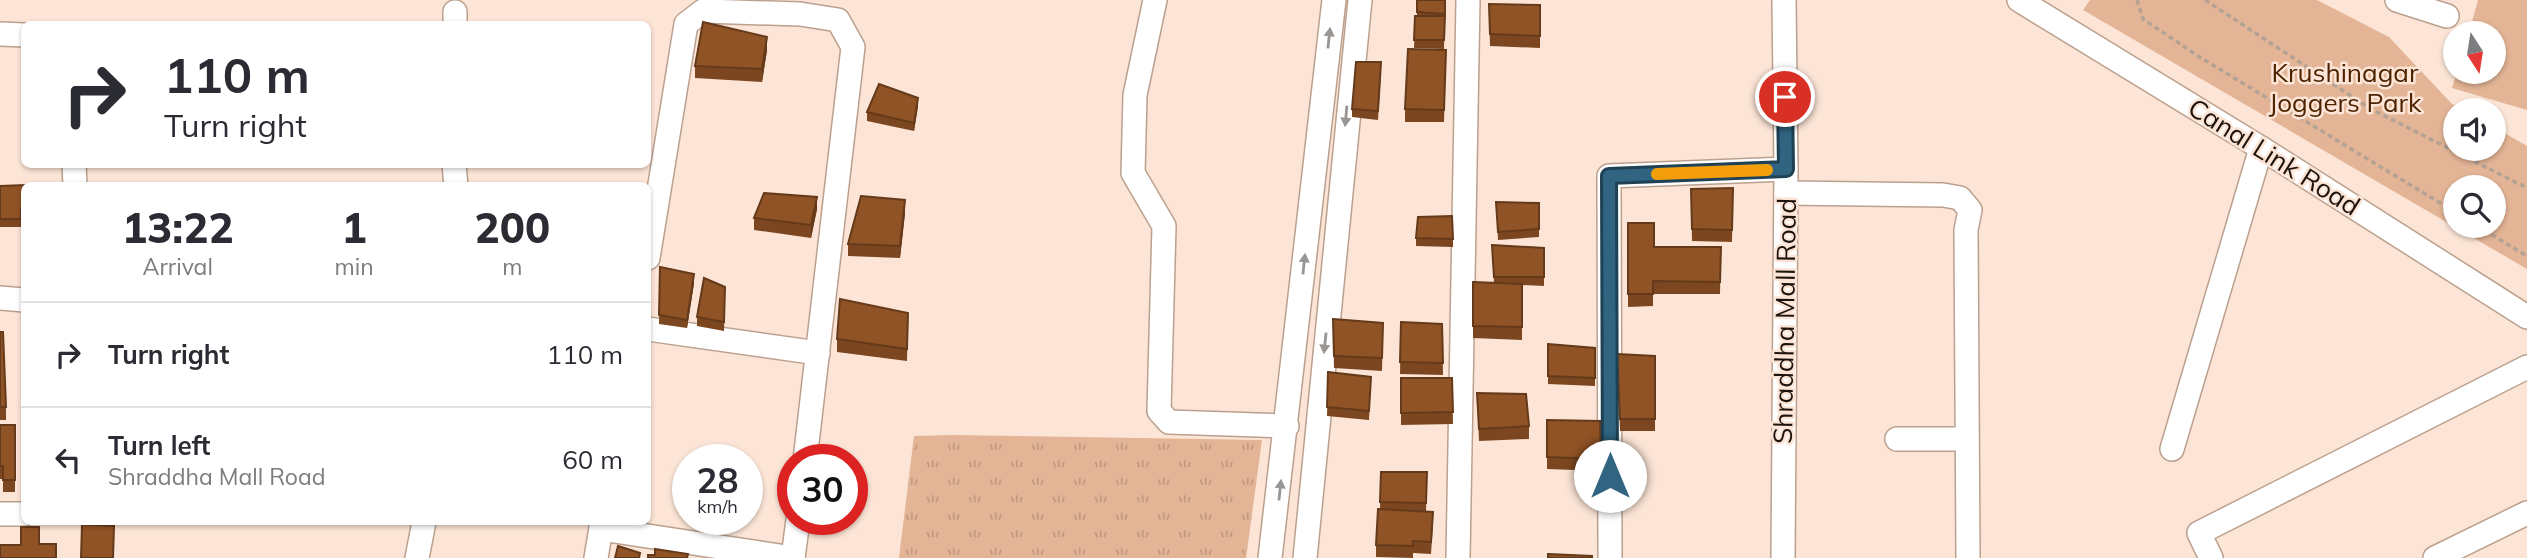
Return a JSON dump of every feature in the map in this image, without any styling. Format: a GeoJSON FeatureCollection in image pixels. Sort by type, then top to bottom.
{"type":"FeatureCollection","features":[{"type":"Feature","properties":{"kind":"street"},"geometry":{"type":"LineString","coordinates":[[1154,0],[1135,95],[1133,173],[1164,226],[1159,411],[1168,422],[1287,426]]}},
{"type":"Feature","properties":{"kind":"street"},"geometry":{"type":"LineString","coordinates":[[1270,558],[1334,0]]}},
{"type":"Feature","properties":{"kind":"street"},"geometry":{"type":"LineString","coordinates":[[1305,558],[1360,0]]}},
{"type":"Feature","properties":{"kind":"street"},"geometry":{"type":"LineString","coordinates":[[1458,558],[1468,0]]}},
{"type":"Feature","properties":{"kind":"street","name":"Shraddha Mall Road"},"geometry":{"type":"LineString","coordinates":[[1783,558],[1786,193],[1784,0]]}},
{"type":"Feature","properties":{"kind":"street","name":"Canal Link Road"},"geometry":{"type":"LineString","coordinates":[[2019,0],[2261,148],[2527,317]]}},
{"type":"Feature","properties":{"kind":"street"},"geometry":{"type":"LineString","coordinates":[[2397,0],[2447,16]]}},
{"type":"Feature","properties":{"kind":"street"},"geometry":{"type":"LineString","coordinates":[[651,240],[687,24],[703,11],[800,14],[838,20],[853,47],[807,444]]}},
{"type":"Feature","properties":{"kind":"street"},"geometry":{"type":"LineString","coordinates":[[0,34],[21,35]]}},
{"type":"Feature","properties":{"kind":"street"},"geometry":{"type":"LineString","coordinates":[[2172,449],[2261,148]]}},
{"type":"Feature","properties":{"kind":"street"},"geometry":{"type":"LineString","coordinates":[[1610,558],[1609,176],[1786,169]]}},
{"type":"Feature","properties":{"kind":"street"},"geometry":{"type":"LineString","coordinates":[[1786,193],[1943,195],[1960,198],[1970,210],[1966,230],[1968,558]]}},
{"type":"Feature","properties":{"kind":"street"},"geometry":{"type":"LineString","coordinates":[[0,298],[21,300]]}},
{"type":"Feature","properties":{"kind":"street"},"geometry":{"type":"LineString","coordinates":[[651,330],[818,353]]}},
{"type":"Feature","properties":{"kind":"street"},"geometry":{"type":"LineString","coordinates":[[2211,558],[2199,533],[2527,367]]}},
{"type":"Feature","properties":{"kind":"street"},"geometry":{"type":"LineString","coordinates":[[1897,439],[1967,439]]}},
{"type":"Feature","properties":{"kind":"street"},"geometry":{"type":"LineString","coordinates":[[2435,558],[2527,513]]}},
{"type":"Feature","properties":{"kind":"street"},"geometry":{"type":"LineString","coordinates":[[0,514],[21,514]]}},
{"type":"Feature","properties":{"kind":"street"},"geometry":{"type":"LineString","coordinates":[[417,558],[423,525]]}},
{"type":"Feature","properties":{"kind":"street"},"geometry":{"type":"LineString","coordinates":[[596,558],[601,525],[793,558],[796,535]]}},
{"type":"Feature","properties":{"kind":"path"},"geometry":{"type":"LineString","coordinates":[[2137,0],[2143,19],[2187,49],[2443,205]]}},
{"type":"Feature","properties":{"kind":"path"},"geometry":{"type":"LineString","coordinates":[[2205,0],[2371,109],[2527,188]]}},
{"type":"Feature","properties":{"kind":"path"},"geometry":{"type":"LineString","coordinates":[[2497,238],[2527,256]]}},
{"type":"Feature","properties":{"kind":"green space","name":"Krushinagar Joggers Park"},"geometry":{"type":"Polygon","coordinates":[[[2090,0],[2317,0],[2389,37],[2446,98],[2443,98],[2443,161],[2506,161],[2506,134],[2527,146],[2527,269],[2474,238],[2506,238],[2506,175],[2443,175],[2443,220],[2083,10],[2090,0]]]}},
{"type":"Feature","properties":{"kind":"green space"},"geometry":{"type":"Polygon","coordinates":[[[2478,0],[2527,0],[2527,110],[2506,104],[2506,98],[2486,98],[2452,88],[2453,84],[2506,84],[2506,21],[2472,21],[2478,0]]]}},
{"type":"Feature","properties":{"kind":"green space"},"geometry":{"type":"Polygon","coordinates":[[[914,436],[1262,440],[1246,558],[899,558],[914,436]]]}},
{"type":"Feature","properties":{"kind":"building"},"geometry":{"type":"Polygon","coordinates":[[[1417,0],[1445,0],[1445,14],[1417,12],[1417,0]]]}},
{"type":"Feature","properties":{"kind":"building"},"geometry":{"type":"Polygon","coordinates":[[[1489,4],[1540,5],[1540,36],[1490,34],[1489,4]]]}},
{"type":"Feature","properties":{"kind":"building"},"geometry":{"type":"Polygon","coordinates":[[[1415,16],[1445,16],[1444,40],[1414,40],[1415,16]]]}},
{"type":"Feature","properties":{"kind":"building"},"geometry":{"type":"Polygon","coordinates":[[[703,22],[767,37],[762,69],[695,66],[703,22]]]}},
{"type":"Feature","properties":{"kind":"building"},"geometry":{"type":"Polygon","coordinates":[[[1408,49],[1446,50],[1444,110],[1405,109],[1408,49]]]}},
{"type":"Feature","properties":{"kind":"building"},"geometry":{"type":"Polygon","coordinates":[[[1356,62],[1381,62],[1378,111],[1352,109],[1356,62]]]}},
{"type":"Feature","properties":{"kind":"building"},"geometry":{"type":"Polygon","coordinates":[[[879,84],[918,98],[914,123],[867,112],[879,84]]]}},
{"type":"Feature","properties":{"kind":"building"},"geometry":{"type":"Polygon","coordinates":[[[21,185],[21,219],[0,219],[0,186],[21,185]]]}},
{"type":"Feature","properties":{"kind":"building"},"geometry":{"type":"Polygon","coordinates":[[[1733,188],[1732,230],[1692,229],[1691,189],[1733,188]]]}},
{"type":"Feature","properties":{"kind":"building"},"geometry":{"type":"Polygon","coordinates":[[[764,193],[817,197],[811,225],[754,218],[764,193]]]}},
{"type":"Feature","properties":{"kind":"building"},"geometry":{"type":"Polygon","coordinates":[[[861,196],[905,200],[900,246],[848,244],[861,196]]]}},
{"type":"Feature","properties":{"kind":"building"},"geometry":{"type":"Polygon","coordinates":[[[1496,202],[1539,203],[1539,229],[1498,232],[1496,202]]]}},
{"type":"Feature","properties":{"kind":"building"},"geometry":{"type":"Polygon","coordinates":[[[1452,216],[1453,239],[1416,238],[1418,217],[1452,216]]]}},
{"type":"Feature","properties":{"kind":"building"},"geometry":{"type":"Polygon","coordinates":[[[1628,223],[1654,223],[1654,247],[1721,247],[1720,282],[1653,281],[1653,294],[1628,294],[1628,223]]]}},
{"type":"Feature","properties":{"kind":"building"},"geometry":{"type":"Polygon","coordinates":[[[1492,245],[1544,248],[1544,277],[1494,277],[1492,245]]]}},
{"type":"Feature","properties":{"kind":"building"},"geometry":{"type":"Polygon","coordinates":[[[660,267],[694,274],[687,320],[659,315],[660,267]]]}},
{"type":"Feature","properties":{"kind":"building"},"geometry":{"type":"Polygon","coordinates":[[[704,278],[725,287],[724,322],[697,317],[704,278]]]}},
{"type":"Feature","properties":{"kind":"building"},"geometry":{"type":"Polygon","coordinates":[[[1473,282],[1522,284],[1522,327],[1473,326],[1473,282]]]}},
{"type":"Feature","properties":{"kind":"building"},"geometry":{"type":"Polygon","coordinates":[[[840,299],[908,313],[907,349],[837,339],[840,299]]]}},
{"type":"Feature","properties":{"kind":"building"},"geometry":{"type":"Polygon","coordinates":[[[1333,319],[1383,323],[1382,358],[1334,356],[1333,319]]]}},
{"type":"Feature","properties":{"kind":"building"},"geometry":{"type":"Polygon","coordinates":[[[1401,322],[1442,324],[1443,363],[1400,362],[1401,322]]]}},
{"type":"Feature","properties":{"kind":"building"},"geometry":{"type":"Polygon","coordinates":[[[0,332],[3,332],[6,407],[0,407],[0,332]]]}},
{"type":"Feature","properties":{"kind":"building"},"geometry":{"type":"Polygon","coordinates":[[[1548,344],[1595,348],[1595,378],[1548,376],[1548,344]]]}},
{"type":"Feature","properties":{"kind":"building"},"geometry":{"type":"Polygon","coordinates":[[[1617,354],[1655,356],[1655,419],[1620,419],[1617,354]]]}},
{"type":"Feature","properties":{"kind":"building"},"geometry":{"type":"Polygon","coordinates":[[[1328,372],[1371,377],[1369,411],[1327,407],[1328,372]]]}},
{"type":"Feature","properties":{"kind":"building"},"geometry":{"type":"Polygon","coordinates":[[[1401,378],[1452,378],[1453,412],[1401,413],[1401,378]]]}},
{"type":"Feature","properties":{"kind":"building"},"geometry":{"type":"Polygon","coordinates":[[[1477,393],[1526,394],[1529,426],[1479,429],[1477,393]]]}},
{"type":"Feature","properties":{"kind":"building"},"geometry":{"type":"Polygon","coordinates":[[[1547,420],[1600,421],[1601,459],[1547,457],[1547,420]]]}},
{"type":"Feature","properties":{"kind":"building"},"geometry":{"type":"Polygon","coordinates":[[[0,425],[15,425],[15,480],[3,480],[3,466],[0,466],[0,425]]]}},
{"type":"Feature","properties":{"kind":"building"},"geometry":{"type":"Polygon","coordinates":[[[1381,472],[1427,472],[1426,503],[1380,502],[1381,472]]]}},
{"type":"Feature","properties":{"kind":"building"},"geometry":{"type":"Polygon","coordinates":[[[1378,509],[1433,512],[1431,542],[1413,541],[1413,546],[1376,545],[1378,509]]]}},
{"type":"Feature","properties":{"kind":"building"},"geometry":{"type":"Polygon","coordinates":[[[82,525],[114,526],[113,558],[81,558],[82,525]]]}},
{"type":"Feature","properties":{"kind":"building"},"geometry":{"type":"Polygon","coordinates":[[[21,527],[39,527],[39,544],[56,544],[56,558],[0,558],[0,545],[21,545],[21,527]]]}},
{"type":"Feature","properties":{"kind":"building"},"geometry":{"type":"Polygon","coordinates":[[[618,546],[640,553],[639,558],[615,558],[618,546]]]}},
{"type":"Feature","properties":{"kind":"building"},"geometry":{"type":"Polygon","coordinates":[[[655,549],[688,554],[687,558],[648,558],[648,555],[655,555],[655,549]]]}},
{"type":"Feature","properties":{"kind":"building"},"geometry":{"type":"Polygon","coordinates":[[[1548,554],[1592,556],[1592,558],[1548,558],[1548,554]]]}},
{"type":"Feature","properties":{"kind":"slow traffic"},"geometry":{"type":"LineString","coordinates":[[1657,174],[1767,170]]}},
{"type":"Feature","properties":{"kind":"route"},"geometry":{"type":"LineString","coordinates":[[1610,476],[1609,176],[1786,169],[1785,97]]}}]}
